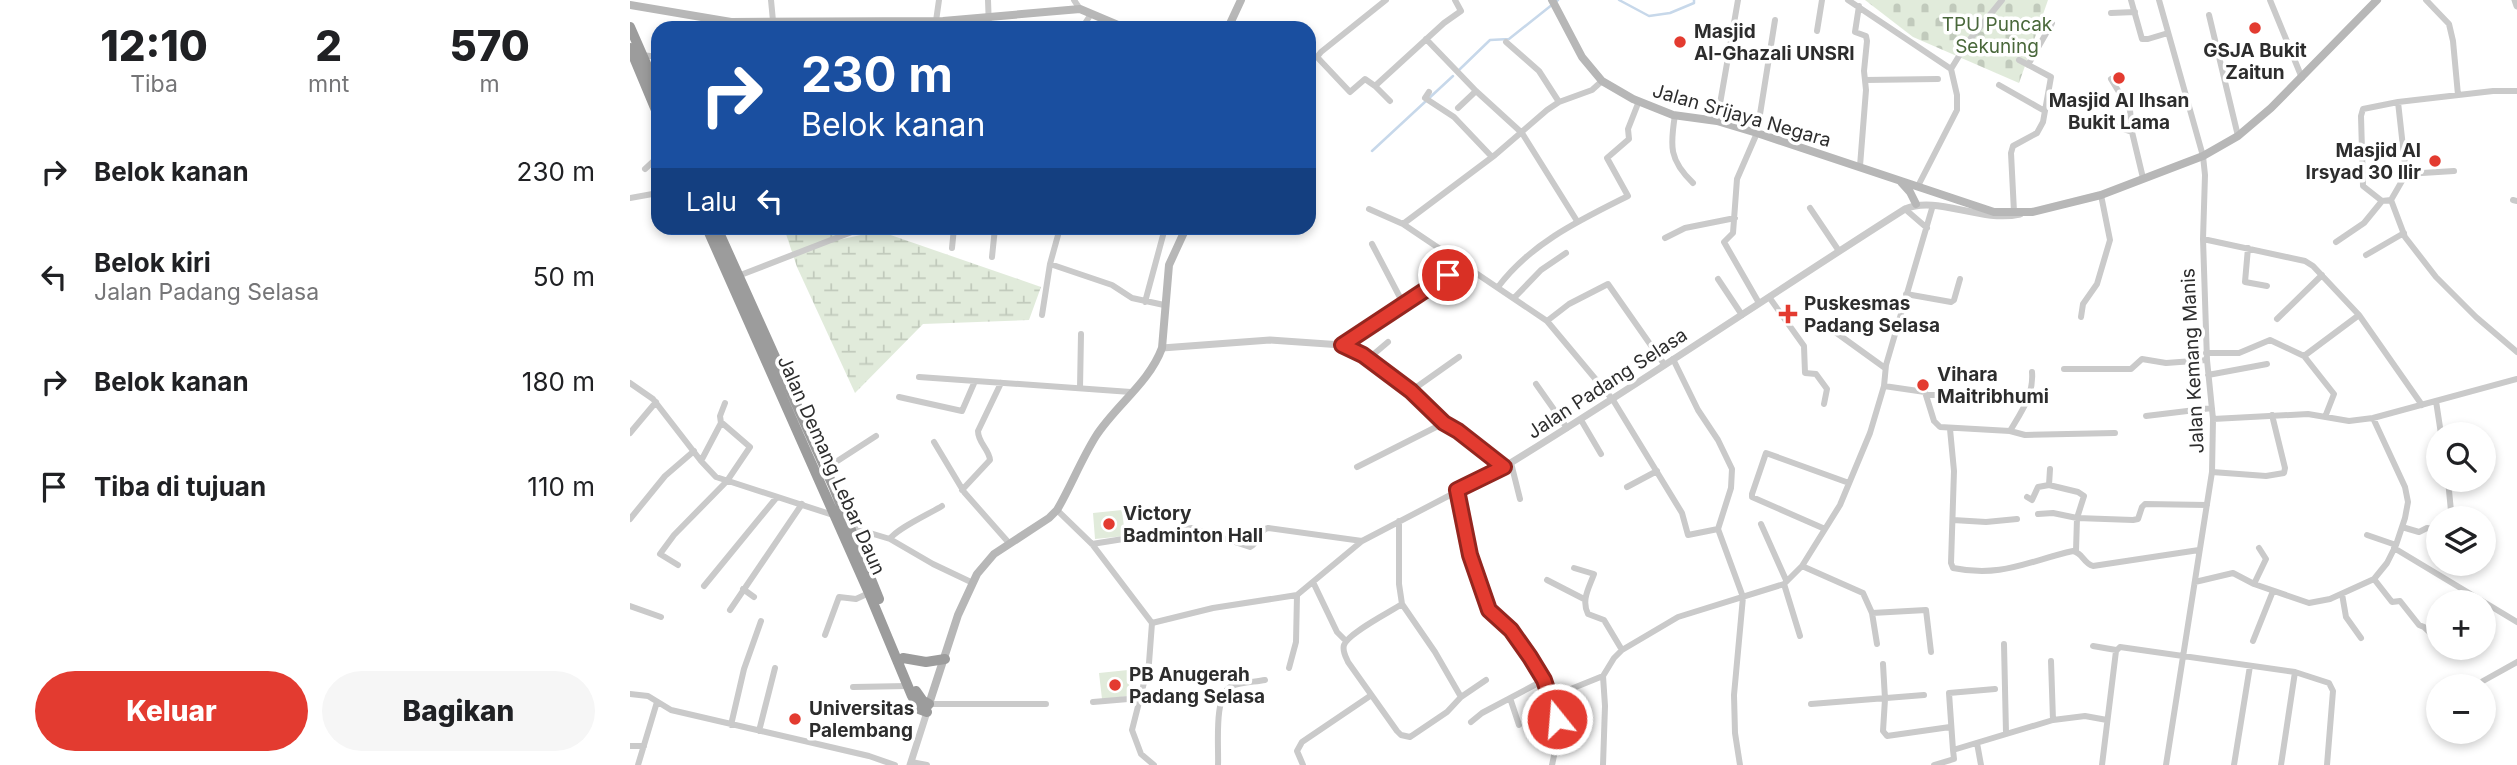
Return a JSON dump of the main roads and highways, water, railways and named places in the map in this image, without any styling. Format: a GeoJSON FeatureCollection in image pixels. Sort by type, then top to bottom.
{"type":"FeatureCollection","features":[{"type":"Feature","properties":{"kind":"highway"},"geometry":{"type":"LineString","coordinates":[[630,27],[651,76]]}},
{"type":"Feature","properties":{"kind":"highway"},"geometry":{"type":"LineString","coordinates":[[630,48],[651,98]]}},
{"type":"Feature","properties":{"kind":"highway","name":"Jalan Demang Lebar Daun"},"geometry":{"type":"LineString","coordinates":[[710,235],[843,520],[918,695],[928,708]]}},
{"type":"Feature","properties":{"kind":"highway","name":"Jalan Demang Lebar Daun"},"geometry":{"type":"LineString","coordinates":[[720,235],[825,469],[869,593],[908,686],[919,709],[928,708]]}},
{"type":"Feature","properties":{"kind":"highway"},"geometry":{"type":"LineString","coordinates":[[903,659],[923,662],[945,659]]}},
{"type":"Feature","properties":{"kind":"main road"},"geometry":{"type":"LineString","coordinates":[[1231,21],[1241,0]]}},
{"type":"Feature","properties":{"kind":"main road","name":"Jalan Srijaya Negara"},"geometry":{"type":"LineString","coordinates":[[1552,0],[1582,57],[1602,81],[1639,101],[1675,115],[1717,121],[1757,133],[1994,212],[2032,212],[2101,195],[2203,156],[2238,136],[2302,78],[2377,0]]}},
{"type":"Feature","properties":{"kind":"main road"},"geometry":{"type":"LineString","coordinates":[[630,5],[725,21]]}},
{"type":"Feature","properties":{"kind":"main road"},"geometry":{"type":"LineString","coordinates":[[936,21],[1080,9],[1108,21]]}},
{"type":"Feature","properties":{"kind":"main road"},"geometry":{"type":"LineString","coordinates":[[1899,180],[1910,191],[1916,204]]}},
{"type":"Feature","properties":{"kind":"main road"},"geometry":{"type":"LineString","coordinates":[[928,708],[958,615],[977,574],[994,554],[1057,510],[1095,438],[1131,392],[1150,373],[1162,348],[1169,265],[1183,235]]}},
{"type":"Feature","properties":{"kind":"waterway"},"geometry":{"type":"LineString","coordinates":[[1459,70],[1490,40],[1509,39],[1558,0]]}},
{"type":"Feature","properties":{"kind":"waterway"},"geometry":{"type":"LineString","coordinates":[[1619,0],[1649,16],[1670,13],[1694,3],[1694,0]]}},
{"type":"Feature","properties":{"kind":"waterway"},"geometry":{"type":"LineString","coordinates":[[1372,151],[1453,76]]}},
{"type":"Feature","properties":{"kind":"place","name":"GSJA Bukit Zaitun"},"geometry":{"type":"Point","coordinates":[2255,28]}},
{"type":"Feature","properties":{"kind":"place","name":"Masjid Al-Ghazali UNSRI"},"geometry":{"type":"Point","coordinates":[1680,42]}},
{"type":"Feature","properties":{"kind":"place","name":"Masjid Al Ihsan Bukit Lama"},"geometry":{"type":"Point","coordinates":[2119,78]}},
{"type":"Feature","properties":{"kind":"place","name":"Masjid Al Irsyad 30 Ilir"},"geometry":{"type":"Point","coordinates":[2435,161]}},
{"type":"Feature","properties":{"kind":"place","name":"Puskesmas Padang Selasa"},"geometry":{"type":"Point","coordinates":[1788,314]}},
{"type":"Feature","properties":{"kind":"place","name":"Vihara Maitribhumi"},"geometry":{"type":"Point","coordinates":[1923,385]}},
{"type":"Feature","properties":{"kind":"place","name":"Victory Badminton Hall"},"geometry":{"type":"Point","coordinates":[1109,524]}},
{"type":"Feature","properties":{"kind":"place","name":"PB Anugerah Padang Selasa"},"geometry":{"type":"Point","coordinates":[1115,685]}},
{"type":"Feature","properties":{"kind":"place","name":"Universitas Palembang"},"geometry":{"type":"Point","coordinates":[795,719]}},
{"type":"Feature","properties":{"kind":"park label","name":"TPU Puncak Sekuning"},"geometry":{"type":"Point","coordinates":[1997,35]}}]}
